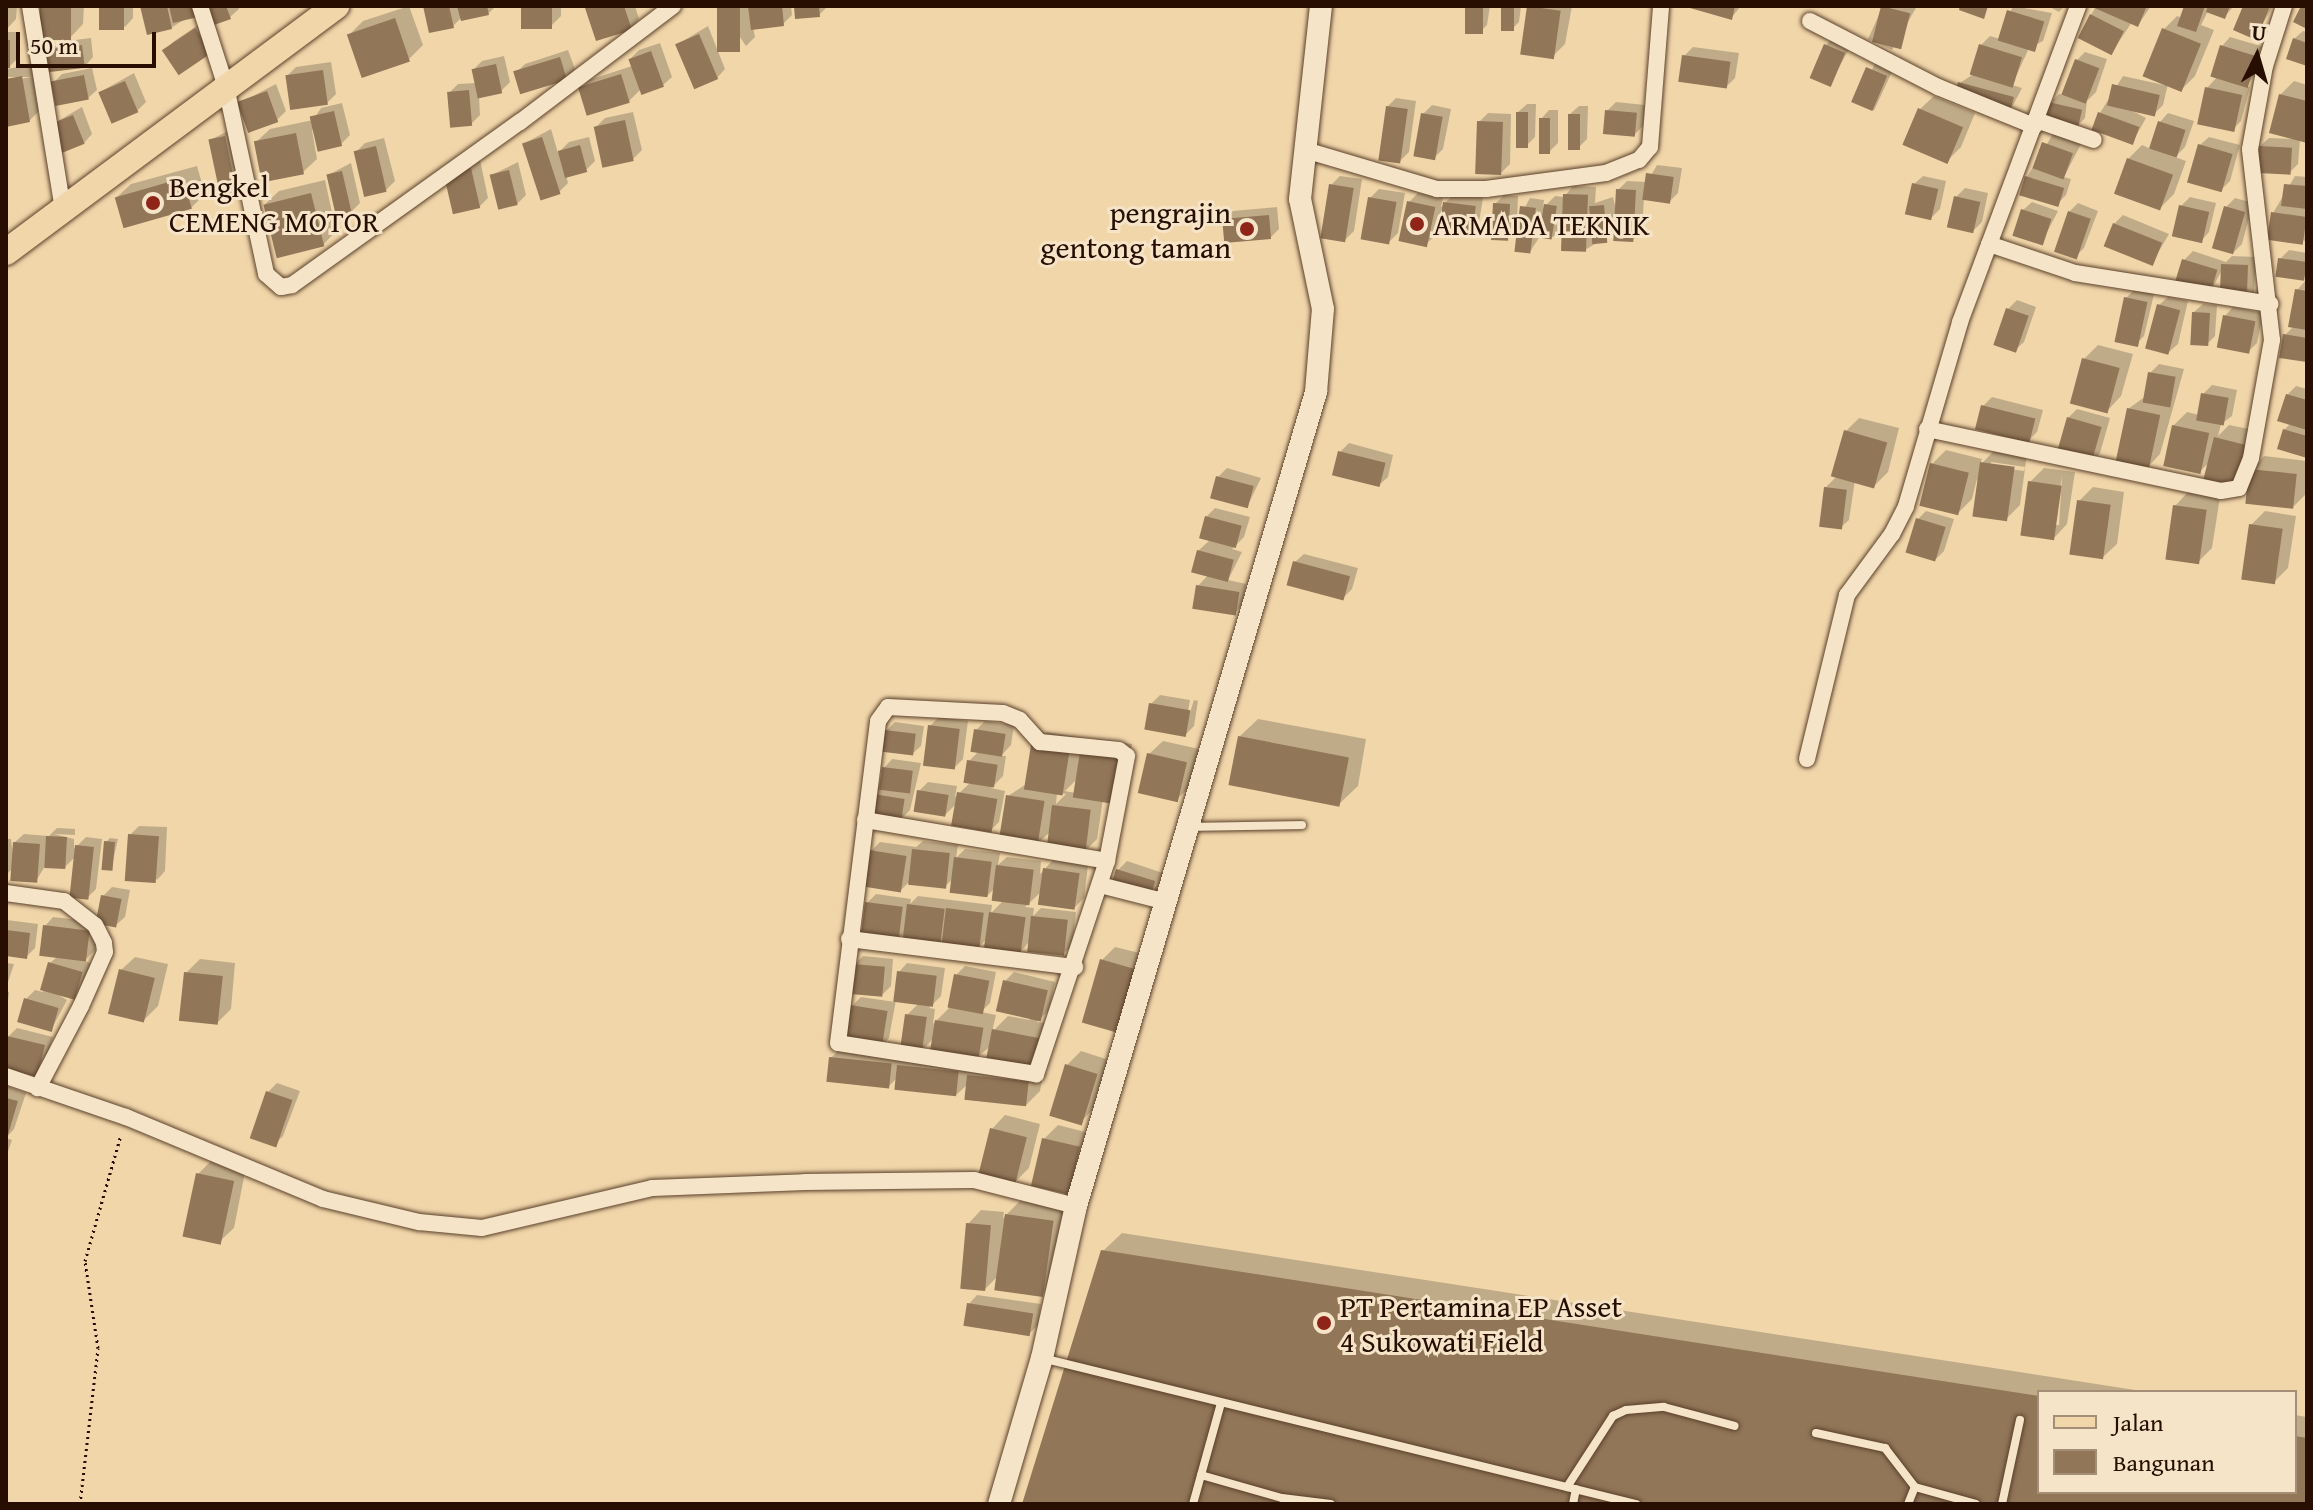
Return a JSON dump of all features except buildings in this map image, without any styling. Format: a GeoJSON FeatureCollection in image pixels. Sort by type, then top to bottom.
{"type":"FeatureCollection","features":[{"type":"Feature","properties":{"kind":"main road"},"geometry":{"type":"LineString","coordinates":[[6,252],[336,6]]}},
{"type":"Feature","properties":{"kind":"street"},"geometry":{"type":"LineString","coordinates":[[30,6],[63,210]]}},
{"type":"Feature","properties":{"kind":"street"},"geometry":{"type":"LineString","coordinates":[[200,6],[226,87],[266,274],[281,287],[292,285],[520,122],[673,6]]}},
{"type":"Feature","properties":{"kind":"street"},"geometry":{"type":"LineString","coordinates":[[999,1504],[1042,1358],[1076,1206],[1189,827],[1319,370],[1323,309],[1300,199],[1321,6]]}},
{"type":"Feature","properties":{"kind":"street"},"geometry":{"type":"LineString","coordinates":[[1305,150],[1437,189],[1486,189],[1606,173],[1639,160],[1650,147],[1661,6]]}},
{"type":"Feature","properties":{"kind":"street"},"geometry":{"type":"LineString","coordinates":[[1807,759],[1847,595],[1892,534],[1906,506],[1927,429],[1989,244],[2078,6]]}},
{"type":"Feature","properties":{"kind":"street"},"geometry":{"type":"LineString","coordinates":[[1927,429],[2235,491],[2251,458],[2272,340],[2271,304],[2250,149],[2265,66],[2284,6]]}},
{"type":"Feature","properties":{"kind":"street"},"geometry":{"type":"LineString","coordinates":[[1810,21],[1938,87],[2035,123],[2094,140]]}},
{"type":"Feature","properties":{"kind":"street"},"geometry":{"type":"LineString","coordinates":[[1989,244],[2075,273],[2271,304]]}},
{"type":"Feature","properties":{"kind":"street"},"geometry":{"type":"LineString","coordinates":[[884,709],[1003,713],[1020,720],[1040,742],[1119,750],[1127,756],[1107,861],[1043,1065],[1030,1074],[842,1047],[836,1038],[878,721],[884,709]]}},
{"type":"Feature","properties":{"kind":"street"},"geometry":{"type":"LineString","coordinates":[[865,820],[1107,861]]}},
{"type":"Feature","properties":{"kind":"street"},"geometry":{"type":"LineString","coordinates":[[1100,885],[1167,902]]}},
{"type":"Feature","properties":{"kind":"street"},"geometry":{"type":"LineString","coordinates":[[6,893],[64,901],[95,925],[104,943],[85,999],[38,1088]]}},
{"type":"Feature","properties":{"kind":"street"},"geometry":{"type":"LineString","coordinates":[[849,939],[1075,967]]}},
{"type":"Feature","properties":{"kind":"street"},"geometry":{"type":"LineString","coordinates":[[6,1076],[126,1117],[323,1199],[419,1222],[482,1228],[652,1188],[805,1182],[974,1180],[1076,1206]]}},
{"type":"Feature","properties":{"kind":"lane"},"geometry":{"type":"LineString","coordinates":[[1189,827],[1302,825]]}},
{"type":"Feature","properties":{"kind":"lane"},"geometry":{"type":"LineString","coordinates":[[1042,1358],[1636,1504]]}},
{"type":"Feature","properties":{"kind":"lane"},"geometry":{"type":"LineString","coordinates":[[1193,1504],[1221,1403]]}},
{"type":"Feature","properties":{"kind":"lane"},"geometry":{"type":"LineString","coordinates":[[1573,1504],[1571,1488],[1613,1416],[1626,1410],[1664,1407],[1735,1426]]}},
{"type":"Feature","properties":{"kind":"lane"},"geometry":{"type":"LineString","coordinates":[[2002,1504],[2020,1420]]}},
{"type":"Feature","properties":{"kind":"lane"},"geometry":{"type":"LineString","coordinates":[[1816,1433],[1885,1448],[1915,1487],[1976,1504]]}},
{"type":"Feature","properties":{"kind":"lane"},"geometry":{"type":"LineString","coordinates":[[1201,1475],[1281,1501],[1331,1504]]}},
{"type":"Feature","properties":{"kind":"lane"},"geometry":{"type":"LineString","coordinates":[[1908,1504],[1915,1487]]}},
{"type":"Feature","properties":{"kind":"path"},"geometry":{"type":"LineString","coordinates":[[80,1504],[98,1348],[85,1261],[126,1117]]}},
{"type":"Feature","properties":{"kind":"place","name":"Bengkel CEMENG MOTOR"},"geometry":{"type":"Point","coordinates":[153,203]}},
{"type":"Feature","properties":{"kind":"place","name":"ARMADA TEKNIK"},"geometry":{"type":"Point","coordinates":[1417,224]}},
{"type":"Feature","properties":{"kind":"place","name":"pengrajin gentong taman"},"geometry":{"type":"Point","coordinates":[1247,229]}},
{"type":"Feature","properties":{"kind":"place","name":"PT Pertamina EP Asset 4 Sukowati Field"},"geometry":{"type":"Point","coordinates":[1324,1323]}}]}
